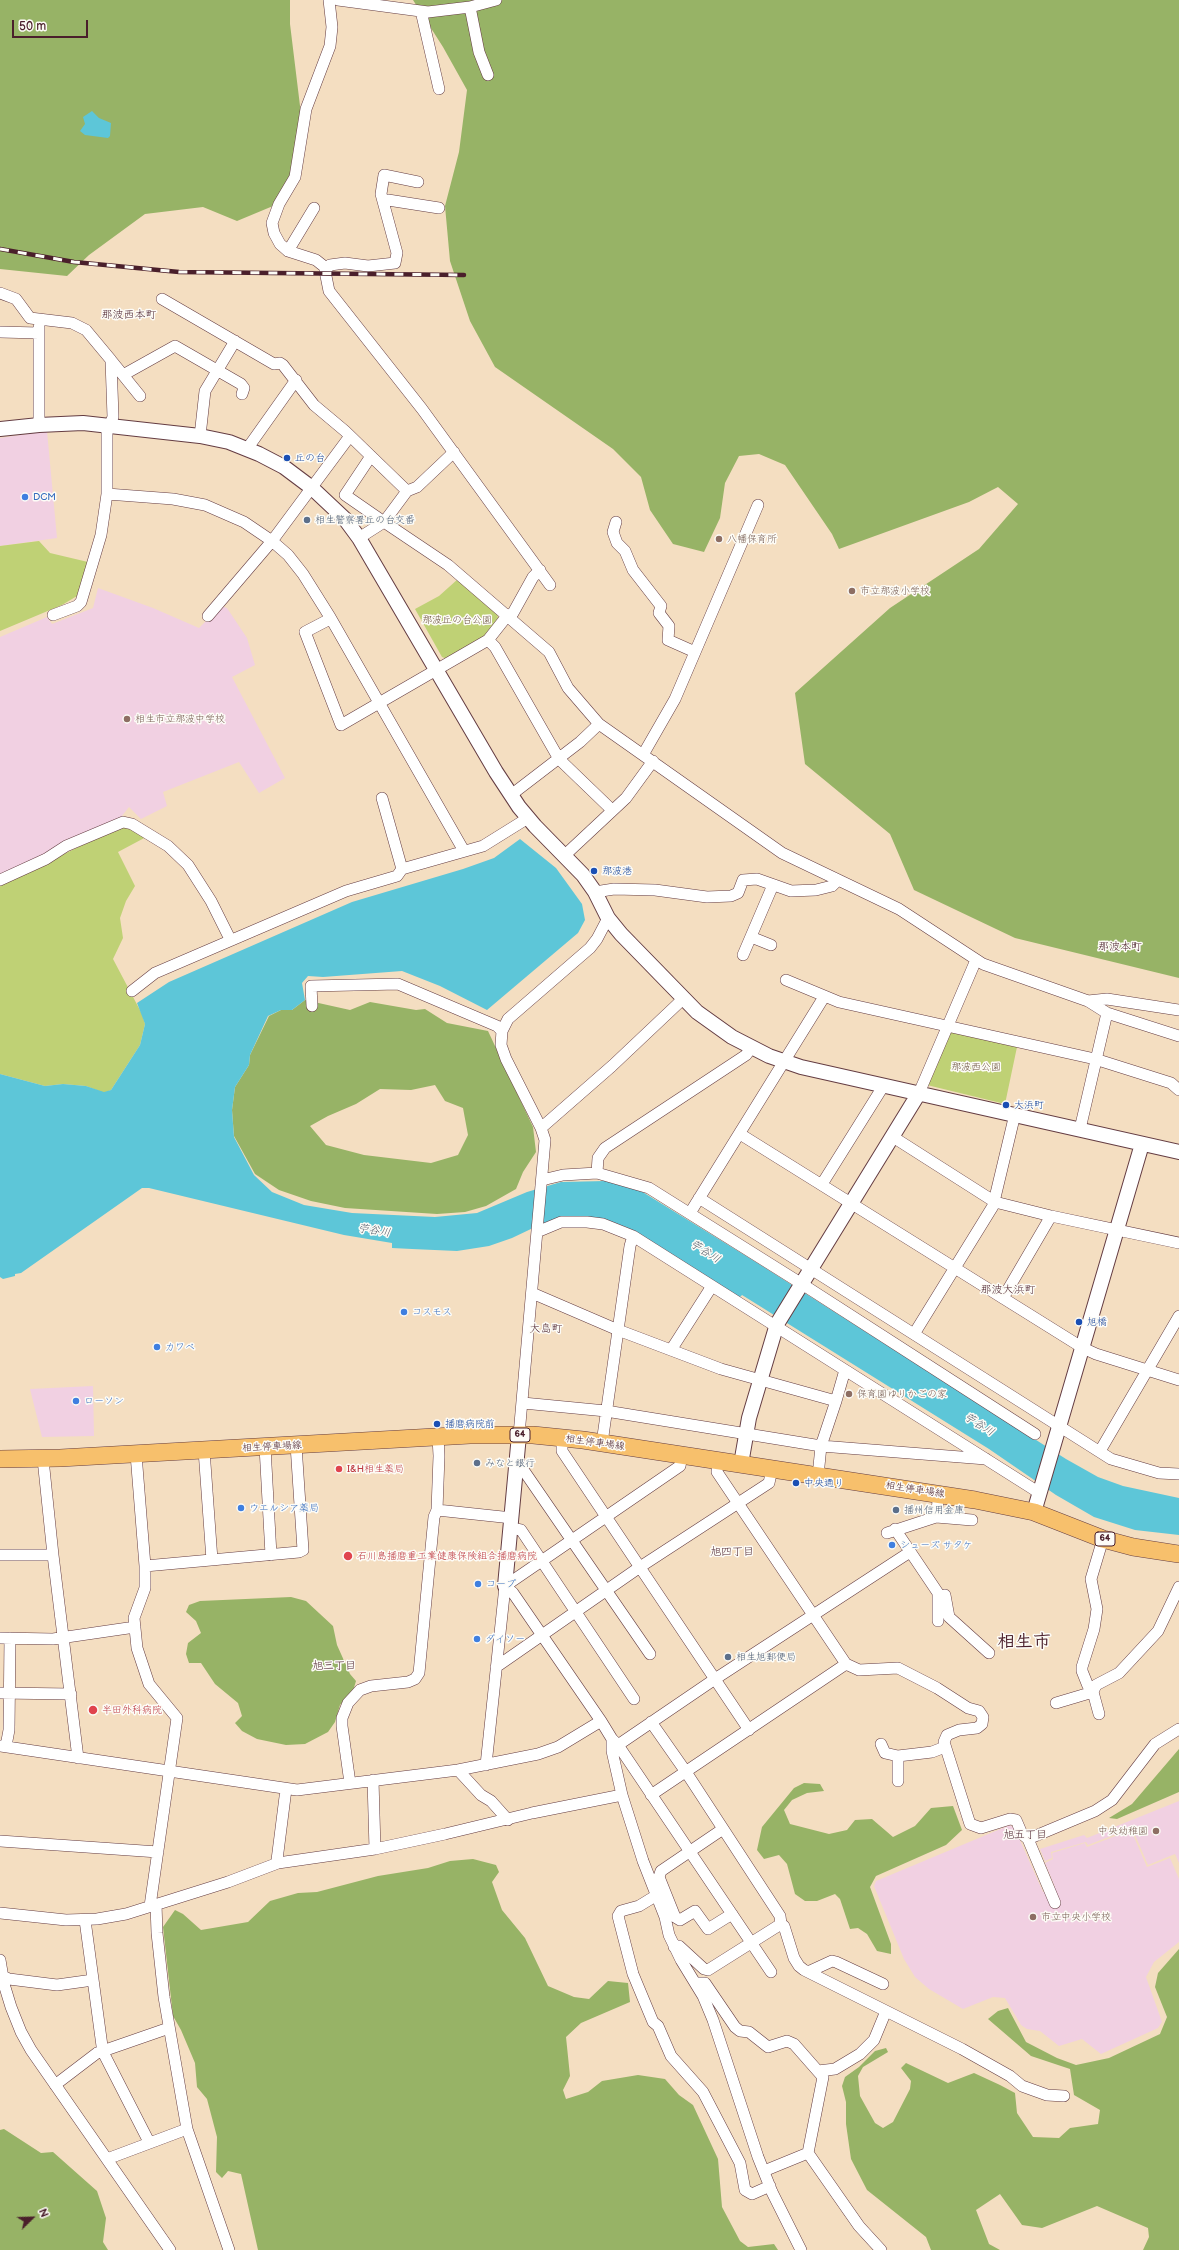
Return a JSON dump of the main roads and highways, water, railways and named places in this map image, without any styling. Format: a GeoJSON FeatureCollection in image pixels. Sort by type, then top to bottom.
{"type":"FeatureCollection","features":[{"type":"Feature","properties":{"kind":"main road","name":"相生停車場線"},"geometry":{"type":"LineString","coordinates":[[0,1459],[43,1459],[438,1437],[519,1435],[562,1438],[939,1494],[1034,1512],[1103,1539],[1133,1547],[1179,1554]]}},
{"type":"Feature","properties":{"kind":"water"},"geometry":{"type":"Polygon","coordinates":[[[92,111],[99,118],[111,123],[110,136],[108,138],[85,135],[80,131],[85,124],[83,117],[92,111]]]}},
{"type":"Feature","properties":{"kind":"water","name":"苧谷川"},"geometry":{"type":"Polygon","coordinates":[[[520,839],[556,868],[582,904],[585,920],[578,933],[487,1010],[440,986],[402,971],[323,977],[308,976],[302,983],[305,1000],[292,1010],[281,1010],[268,1016],[250,1055],[249,1065],[235,1087],[232,1110],[234,1137],[254,1175],[272,1192],[304,1205],[352,1213],[435,1217],[477,1213],[527,1192],[561,1182],[606,1181],[641,1191],[1066,1459],[1098,1477],[1123,1486],[1179,1498],[1179,1535],[1135,1530],[1094,1517],[1056,1495],[989,1449],[742,1295],[739,1298],[626,1227],[598,1219],[533,1228],[512,1238],[489,1246],[457,1251],[392,1248],[392,1243],[344,1235],[149,1188],[142,1188],[21,1273],[3,1279],[0,1277],[0,1074],[45,1086],[63,1084],[86,1086],[104,1092],[111,1090],[140,1045],[145,1024],[137,1003],[169,982],[352,902],[463,869],[494,858],[520,839]]]}},
{"type":"Feature","properties":{"kind":"railway"},"geometry":{"type":"LineString","coordinates":[[0,249],[74,262],[179,272],[464,275]]}},
{"type":"Feature","properties":{"kind":"place","name":"丘の台"},"geometry":{"type":"Point","coordinates":[287,458]}},
{"type":"Feature","properties":{"kind":"place","name":"DCM"},"geometry":{"type":"Point","coordinates":[25,497]}},
{"type":"Feature","properties":{"kind":"place","name":"相生警察署丘の台交番"},"geometry":{"type":"Point","coordinates":[307,520]}},
{"type":"Feature","properties":{"kind":"place","name":"八幡保育所"},"geometry":{"type":"Point","coordinates":[719,539]}},
{"type":"Feature","properties":{"kind":"place","name":"市立那波小学校"},"geometry":{"type":"Point","coordinates":[852,591]}},
{"type":"Feature","properties":{"kind":"place","name":"相生市立那波中学校"},"geometry":{"type":"Point","coordinates":[127,719]}},
{"type":"Feature","properties":{"kind":"place","name":"那波港"},"geometry":{"type":"Point","coordinates":[594,871]}},
{"type":"Feature","properties":{"kind":"place","name":"大浜町"},"geometry":{"type":"Point","coordinates":[1006,1105]}},
{"type":"Feature","properties":{"kind":"place","name":"コスモス"},"geometry":{"type":"Point","coordinates":[404,1312]}},
{"type":"Feature","properties":{"kind":"place","name":"旭橋"},"geometry":{"type":"Point","coordinates":[1079,1322]}},
{"type":"Feature","properties":{"kind":"place","name":"カワベ"},"geometry":{"type":"Point","coordinates":[157,1347]}},
{"type":"Feature","properties":{"kind":"place","name":"保育園ゆりかごの家"},"geometry":{"type":"Point","coordinates":[849,1394]}},
{"type":"Feature","properties":{"kind":"place","name":"ローソン"},"geometry":{"type":"Point","coordinates":[76,1401]}},
{"type":"Feature","properties":{"kind":"place","name":"播磨病院前"},"geometry":{"type":"Point","coordinates":[437,1424]}},
{"type":"Feature","properties":{"kind":"place","name":"みなと銀行"},"geometry":{"type":"Point","coordinates":[477,1463]}},
{"type":"Feature","properties":{"kind":"place","name":"I&H相生薬局"},"geometry":{"type":"Point","coordinates":[339,1469]}},
{"type":"Feature","properties":{"kind":"place","name":"中央通り"},"geometry":{"type":"Point","coordinates":[796,1483]}},
{"type":"Feature","properties":{"kind":"place","name":"ウエルシア薬局"},"geometry":{"type":"Point","coordinates":[241,1508]}},
{"type":"Feature","properties":{"kind":"place","name":"播州信用金庫"},"geometry":{"type":"Point","coordinates":[896,1510]}},
{"type":"Feature","properties":{"kind":"place","name":"シューズ サタケ"},"geometry":{"type":"Point","coordinates":[892,1545]}},
{"type":"Feature","properties":{"kind":"place","name":"石川島播磨重工業健康保険組合播磨病院"},"geometry":{"type":"Point","coordinates":[348,1556]}},
{"type":"Feature","properties":{"kind":"place","name":"コープ"},"geometry":{"type":"Point","coordinates":[478,1584]}},
{"type":"Feature","properties":{"kind":"place","name":"ダイソー"},"geometry":{"type":"Point","coordinates":[477,1639]}},
{"type":"Feature","properties":{"kind":"place","name":"相生旭郵便局"},"geometry":{"type":"Point","coordinates":[728,1657]}},
{"type":"Feature","properties":{"kind":"place","name":"半田外科病院"},"geometry":{"type":"Point","coordinates":[93,1710]}},
{"type":"Feature","properties":{"kind":"place","name":"中央幼稚園"},"geometry":{"type":"Point","coordinates":[1156,1831]}},
{"type":"Feature","properties":{"kind":"place","name":"市立中央小学校"},"geometry":{"type":"Point","coordinates":[1033,1917]}},
{"type":"Feature","properties":{"kind":"district","name":"那波西本町"},"geometry":{"type":"Point","coordinates":[129,315]}},
{"type":"Feature","properties":{"kind":"district","name":"那波本町"},"geometry":{"type":"Point","coordinates":[1120,947]}},
{"type":"Feature","properties":{"kind":"district","name":"那波大浜町"},"geometry":{"type":"Point","coordinates":[1008,1290]}},
{"type":"Feature","properties":{"kind":"district","name":"大島町"},"geometry":{"type":"Point","coordinates":[546,1329]}},
{"type":"Feature","properties":{"kind":"district","name":"旭四丁目"},"geometry":{"type":"Point","coordinates":[732,1552]}},
{"type":"Feature","properties":{"kind":"district","name":"相生市"},"geometry":{"type":"Point","coordinates":[1024,1642]}},
{"type":"Feature","properties":{"kind":"district","name":"旭三丁目"},"geometry":{"type":"Point","coordinates":[334,1666]}},
{"type":"Feature","properties":{"kind":"district","name":"旭五丁目"},"geometry":{"type":"Point","coordinates":[1025,1835]}},
{"type":"Feature","properties":{"kind":"park label","name":"那波丘の台公園"},"geometry":{"type":"Point","coordinates":[457,620]}},
{"type":"Feature","properties":{"kind":"park label","name":"那波西公園"},"geometry":{"type":"Point","coordinates":[976,1067]}}]}
